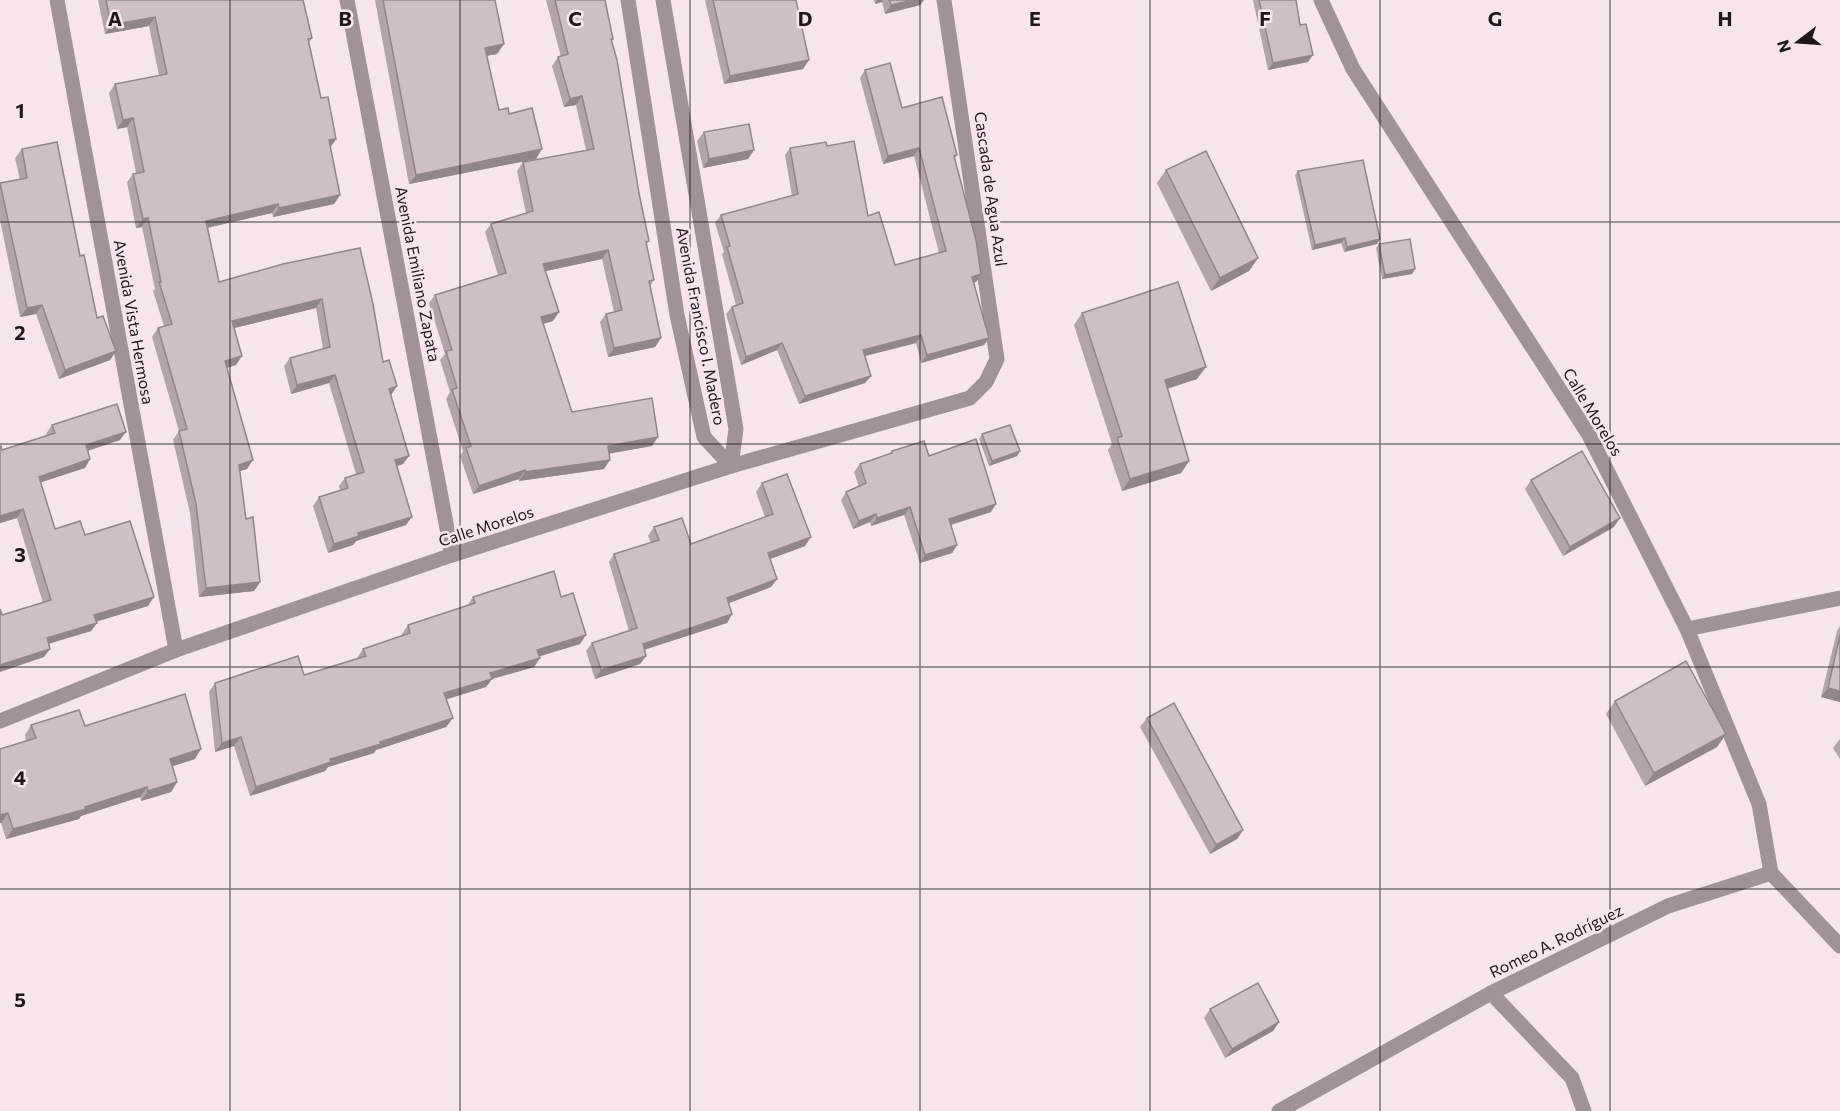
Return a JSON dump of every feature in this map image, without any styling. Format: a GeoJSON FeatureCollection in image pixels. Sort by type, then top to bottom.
{"type":"FeatureCollection","features":[{"type":"Feature","properties":{"kind":"street","name":"Avenida Vista Hermosa"},"geometry":{"type":"LineString","coordinates":[[57,0],[176,650]]}},
{"type":"Feature","properties":{"kind":"street","name":"Avenida Emiliano Zapata"},"geometry":{"type":"LineString","coordinates":[[347,0],[452,555]]}},
{"type":"Feature","properties":{"kind":"street","name":"Avenida Francisco I. Madero"},"geometry":{"type":"LineString","coordinates":[[628,0],[677,315],[704,437],[731,466]]}},
{"type":"Feature","properties":{"kind":"street","name":"Avenida Francisco I. Madero"},"geometry":{"type":"LineString","coordinates":[[663,0],[735,429],[731,466]]}},
{"type":"Feature","properties":{"kind":"street","name":"Cascada de Agua Azul"},"geometry":{"type":"LineString","coordinates":[[944,0],[997,359],[986,382]]}},
{"type":"Feature","properties":{"kind":"street","name":"Calle Morelos"},"geometry":{"type":"LineString","coordinates":[[1321,0],[1353,69],[1589,435],[1687,629],[1759,804],[1771,873]]}},
{"type":"Feature","properties":{"kind":"street","name":"Calle Morelos"},"geometry":{"type":"LineString","coordinates":[[0,721],[176,650],[452,555],[731,466],[970,398],[986,382]]}},
{"type":"Feature","properties":{"kind":"street"},"geometry":{"type":"LineString","coordinates":[[1687,629],[1840,598]]}},
{"type":"Feature","properties":{"kind":"street"},"geometry":{"type":"LineString","coordinates":[[1771,873],[1840,946]]}},
{"type":"Feature","properties":{"kind":"street","name":"Romeo A. Rodríguez"},"geometry":{"type":"LineString","coordinates":[[1279,1111],[1491,993],[1668,906],[1771,873]]}},
{"type":"Feature","properties":{"kind":"street"},"geometry":{"type":"LineString","coordinates":[[1491,993],[1572,1078],[1584,1111]]}},
{"type":"Feature","properties":{"kind":"building"},"geometry":{"type":"Polygon","coordinates":[[[106,0],[303,0],[312,38],[308,39],[321,98],[328,97],[336,139],[329,140],[340,195],[279,208],[278,204],[206,221],[219,282],[283,264],[360,248],[383,362],[389,360],[397,386],[389,389],[409,456],[395,460],[412,517],[358,533],[359,536],[334,544],[319,497],[348,488],[345,478],[364,472],[335,375],[297,385],[290,358],[330,347],[322,299],[232,321],[242,356],[225,361],[253,460],[239,465],[246,519],[253,517],[260,582],[206,588],[196,504],[179,431],[187,429],[158,328],[172,324],[159,282],[161,282],[148,218],[143,219],[133,174],[144,172],[133,118],[123,120],[115,84],[167,74],[155,17],[111,25],[106,0]]]}},
{"type":"Feature","properties":{"kind":"building"},"geometry":{"type":"Polygon","coordinates":[[[383,0],[495,0],[504,44],[485,48],[499,110],[508,108],[509,114],[532,108],[542,149],[416,175],[383,0]]]}},
{"type":"Feature","properties":{"kind":"building"},"geometry":{"type":"Polygon","coordinates":[[[555,0],[605,0],[649,241],[646,242],[654,280],[649,281],[661,338],[614,348],[606,314],[622,310],[608,250],[543,264],[559,312],[541,317],[572,412],[652,398],[658,437],[608,446],[610,460],[525,472],[525,470],[479,486],[466,448],[471,446],[452,390],[457,388],[446,351],[452,350],[435,295],[506,273],[491,224],[533,211],[523,162],[594,149],[582,96],[570,99],[558,57],[568,54],[555,0]]]}},
{"type":"Feature","properties":{"kind":"building"},"geometry":{"type":"Polygon","coordinates":[[[713,0],[796,0],[809,60],[730,76],[713,0]]]}},
{"type":"Feature","properties":{"kind":"building"},"geometry":{"type":"Polygon","coordinates":[[[889,0],[913,0],[891,5],[889,0]]]}},
{"type":"Feature","properties":{"kind":"building"},"geometry":{"type":"Polygon","coordinates":[[[1259,0],[1296,0],[1300,25],[1306,24],[1313,55],[1273,63],[1259,0]]]}},
{"type":"Feature","properties":{"kind":"building"},"geometry":{"type":"Polygon","coordinates":[[[890,63],[902,108],[942,97],[957,155],[954,156],[976,240],[981,274],[972,277],[989,338],[927,355],[921,335],[863,350],[871,376],[805,396],[782,343],[746,357],[732,307],[743,303],[727,247],[730,246],[721,215],[798,194],[790,148],[826,142],[827,146],[854,141],[868,216],[879,212],[895,265],[946,251],[919,148],[888,156],[865,70],[890,63]]]}},
{"type":"Feature","properties":{"kind":"building"},"geometry":{"type":"Polygon","coordinates":[[[749,124],[754,150],[709,159],[704,132],[749,124]]]}},
{"type":"Feature","properties":{"kind":"building"},"geometry":{"type":"Polygon","coordinates":[[[57,142],[80,256],[84,255],[97,318],[103,316],[116,351],[65,370],[42,305],[27,308],[0,183],[27,178],[22,149],[57,142]]]}},
{"type":"Feature","properties":{"kind":"building"},"geometry":{"type":"Polygon","coordinates":[[[1206,151],[1258,258],[1220,278],[1166,170],[1206,151]]]}},
{"type":"Feature","properties":{"kind":"building"},"geometry":{"type":"Polygon","coordinates":[[[1363,160],[1380,239],[1347,247],[1345,238],[1315,245],[1298,171],[1363,160]]]}},
{"type":"Feature","properties":{"kind":"building"},"geometry":{"type":"Polygon","coordinates":[[[1410,239],[1415,269],[1385,275],[1379,244],[1410,239]]]}},
{"type":"Feature","properties":{"kind":"building"},"geometry":{"type":"Polygon","coordinates":[[[1178,282],[1206,367],[1165,380],[1189,461],[1130,479],[1117,438],[1122,436],[1082,313],[1178,282]]]}},
{"type":"Feature","properties":{"kind":"building"},"geometry":{"type":"Polygon","coordinates":[[[117,404],[126,432],[86,445],[90,459],[39,477],[55,529],[80,521],[85,535],[130,521],[154,597],[94,615],[97,623],[47,638],[50,649],[0,665],[0,609],[2,615],[51,600],[23,509],[0,516],[0,446],[2,450],[55,433],[52,425],[117,404]]]}},
{"type":"Feature","properties":{"kind":"building"},"geometry":{"type":"Polygon","coordinates":[[[1010,425],[1020,451],[992,461],[982,434],[1010,425]]]}},
{"type":"Feature","properties":{"kind":"building"},"geometry":{"type":"Polygon","coordinates":[[[976,439],[996,504],[949,519],[957,545],[925,555],[910,507],[877,518],[876,514],[859,521],[846,492],[866,483],[860,464],[924,441],[929,456],[976,439]]]}},
{"type":"Feature","properties":{"kind":"building"},"geometry":{"type":"Polygon","coordinates":[[[1582,451],[1620,518],[1570,547],[1531,480],[1582,451]]]}},
{"type":"Feature","properties":{"kind":"building"},"geometry":{"type":"Polygon","coordinates":[[[787,474],[811,537],[768,553],[777,579],[727,598],[732,614],[643,644],[646,656],[601,670],[592,643],[637,628],[614,554],[659,540],[654,527],[682,518],[691,544],[773,514],[762,483],[787,474]]]}},
{"type":"Feature","properties":{"kind":"building"},"geometry":{"type":"Polygon","coordinates":[[[554,571],[561,597],[573,593],[586,635],[537,650],[540,658],[490,673],[492,679],[444,693],[453,718],[380,742],[381,744],[330,759],[331,762],[256,787],[241,737],[222,743],[215,683],[298,656],[304,675],[366,656],[363,649],[410,633],[408,625],[475,603],[473,597],[554,571]]]}},
{"type":"Feature","properties":{"kind":"building"},"geometry":{"type":"Polygon","coordinates":[[[1840,635],[1840,691],[1828,688],[1840,635]]]}},
{"type":"Feature","properties":{"kind":"building"},"geometry":{"type":"Polygon","coordinates":[[[1686,661],[1726,734],[1654,773],[1615,701],[1686,661]]]}},
{"type":"Feature","properties":{"kind":"building"},"geometry":{"type":"Polygon","coordinates":[[[185,694],[201,749],[170,759],[177,782],[148,791],[147,787],[85,807],[86,809],[13,829],[8,813],[0,815],[0,749],[36,738],[31,725],[79,710],[85,726],[185,694]]]}},
{"type":"Feature","properties":{"kind":"building"},"geometry":{"type":"Polygon","coordinates":[[[1174,703],[1243,830],[1216,845],[1147,718],[1174,703]]]}},
{"type":"Feature","properties":{"kind":"building"},"geometry":{"type":"Polygon","coordinates":[[[1258,983],[1279,1022],[1232,1049],[1210,1009],[1258,983]]]}}]}
